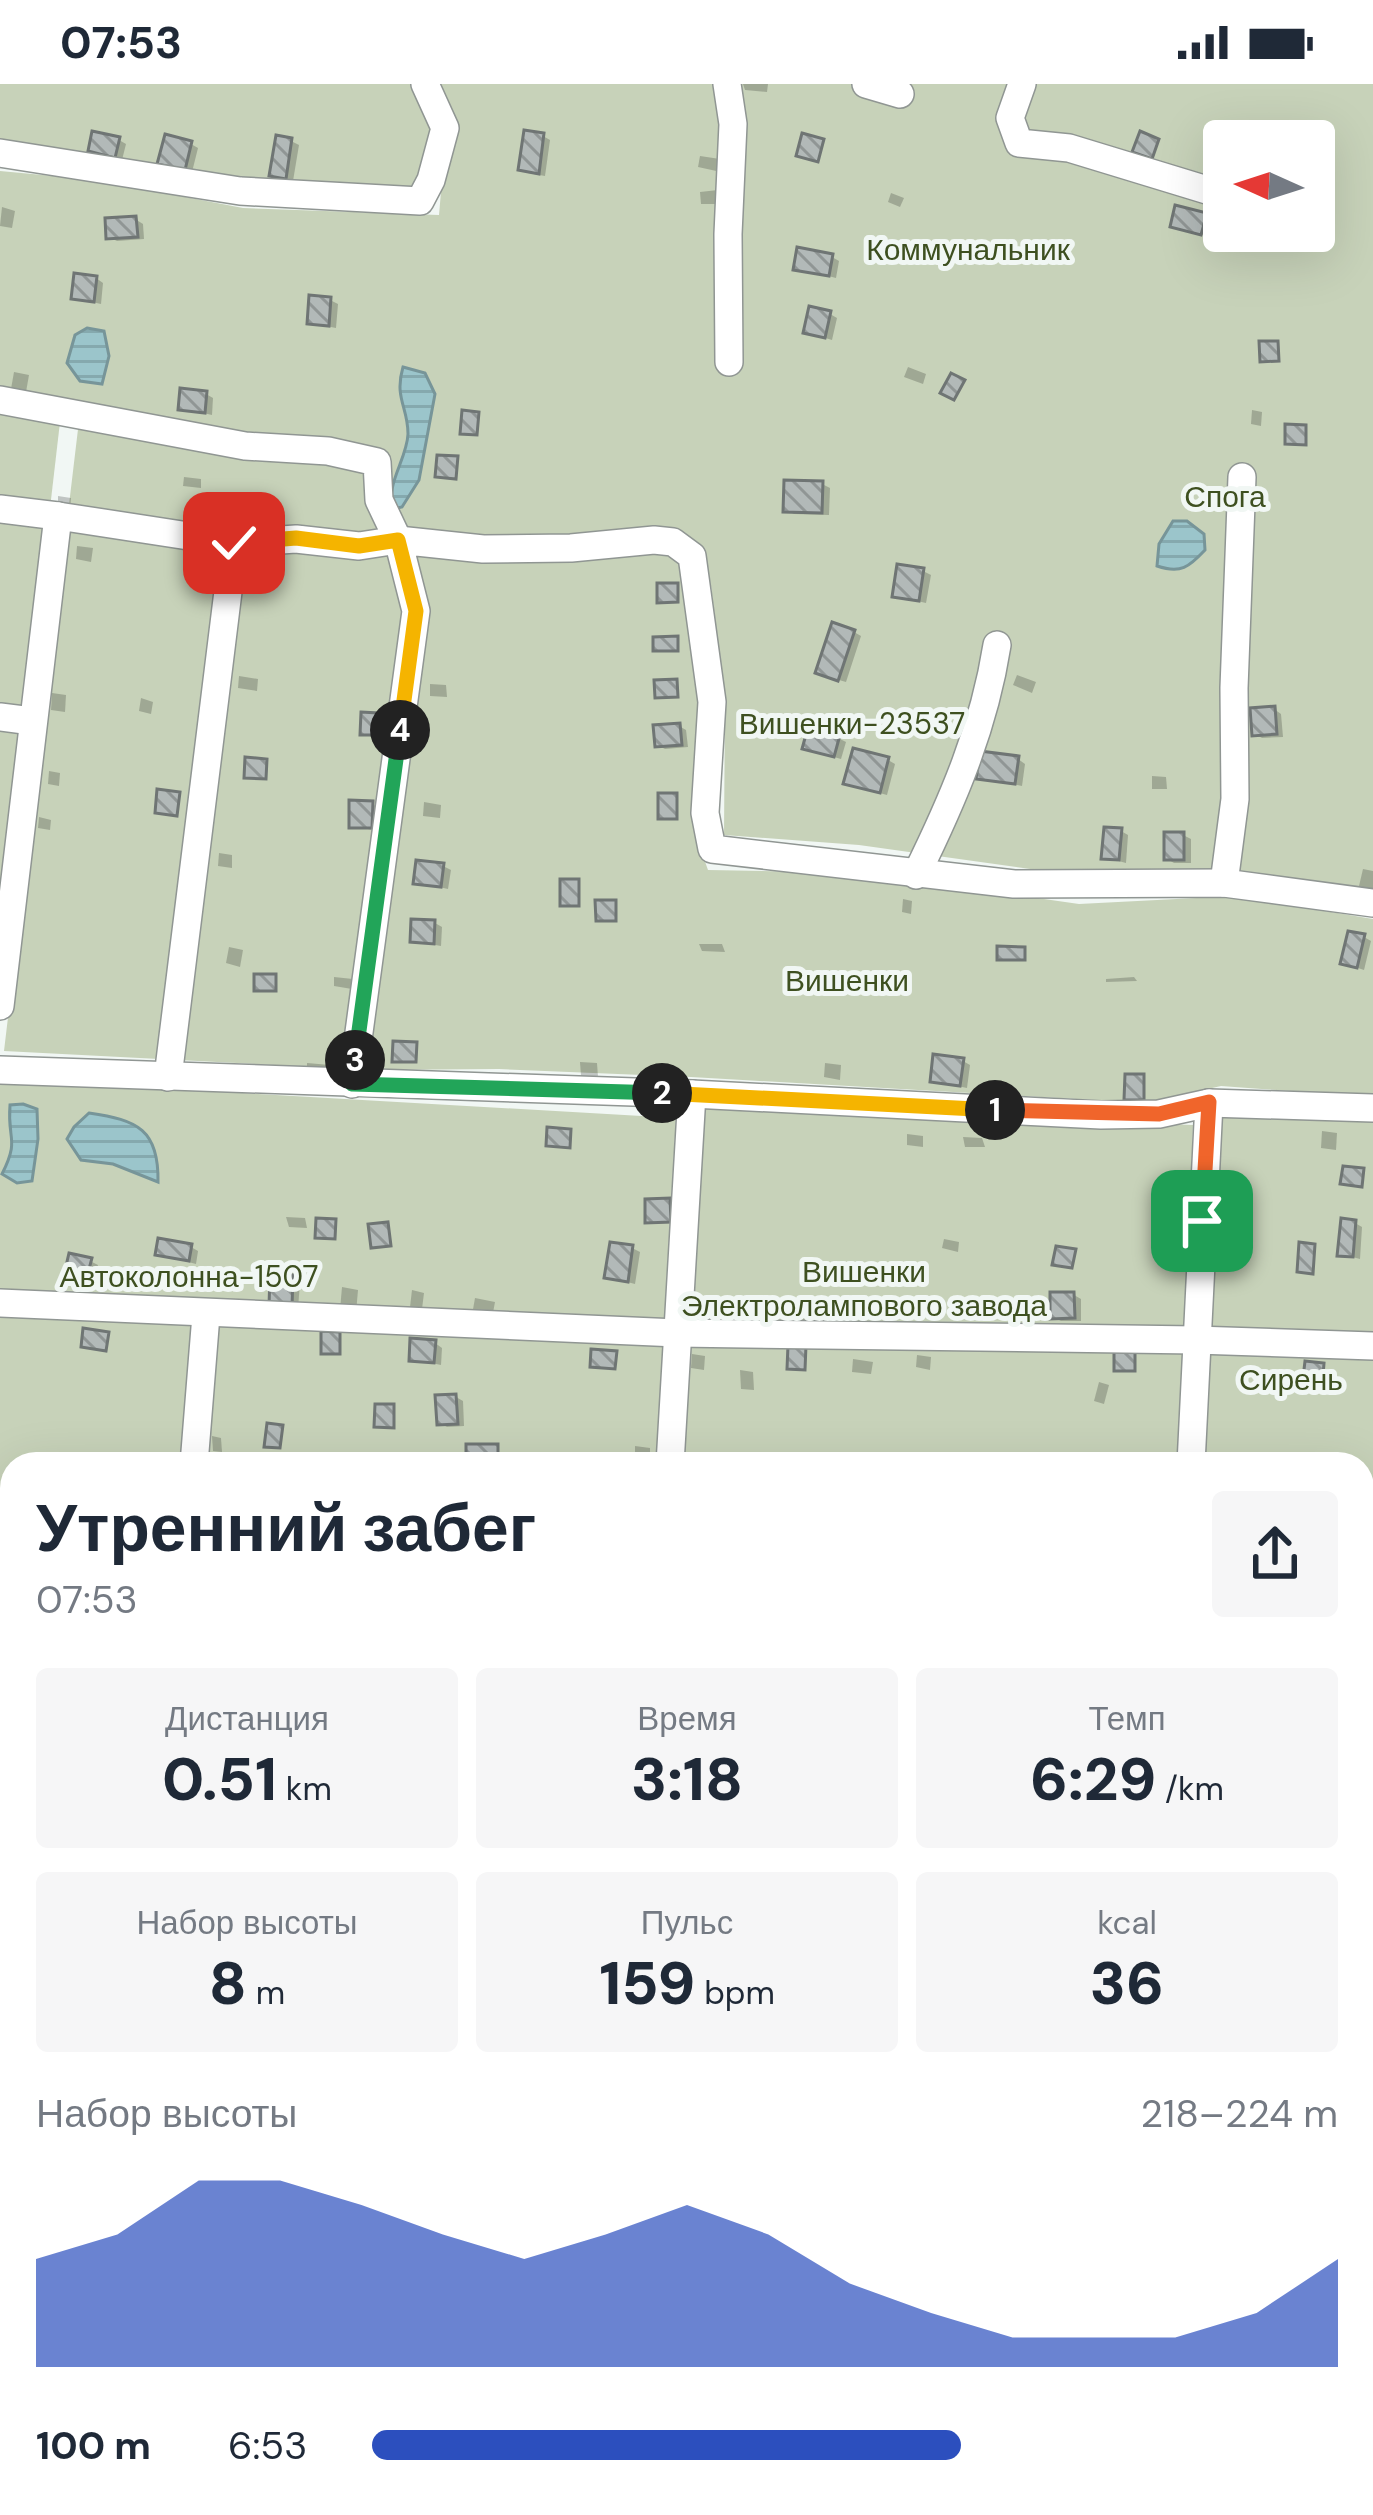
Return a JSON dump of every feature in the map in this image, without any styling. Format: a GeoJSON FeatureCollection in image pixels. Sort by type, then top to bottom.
{"type":"FeatureCollection","features":[{"type":"Feature","properties":{"kind":"street"},"geometry":{"type":"LineString","coordinates":[[0,153],[241,191],[420,201],[431,180],[445,128],[425,84]]}},
{"type":"Feature","properties":{"kind":"street"},"geometry":{"type":"LineString","coordinates":[[727,84],[733,124],[728,233],[730,362]]}},
{"type":"Feature","properties":{"kind":"street"},"geometry":{"type":"LineString","coordinates":[[866,84],[900,94]]}},
{"type":"Feature","properties":{"kind":"street"},"geometry":{"type":"LineString","coordinates":[[1022,84],[1010,118],[1019,143],[1069,148],[1203,189]]}},
{"type":"Feature","properties":{"kind":"street"},"geometry":{"type":"LineString","coordinates":[[0,400],[245,446],[328,452],[376,462],[379,500],[398,540],[416,611],[352,1084]]}},
{"type":"Feature","properties":{"kind":"street"},"geometry":{"type":"LineString","coordinates":[[1224,883],[1235,799],[1242,477]]}},
{"type":"Feature","properties":{"kind":"street"},"geometry":{"type":"LineString","coordinates":[[0,508],[234,543],[296,538],[359,546],[398,540],[483,549],[673,542],[692,556],[712,702],[705,813],[712,849],[1014,884],[1224,883],[1373,903]]}},
{"type":"Feature","properties":{"kind":"street"},"geometry":{"type":"LineString","coordinates":[[0,1006],[6,882],[58,515]]}},
{"type":"Feature","properties":{"kind":"street"},"geometry":{"type":"LineString","coordinates":[[168,1077],[234,543]]}},
{"type":"Feature","properties":{"kind":"street"},"geometry":{"type":"LineString","coordinates":[[916,874],[966,769],[990,690],[997,645]]}},
{"type":"Feature","properties":{"kind":"street"},"geometry":{"type":"LineString","coordinates":[[0,717],[32,721]]}},
{"type":"Feature","properties":{"kind":"street"},"geometry":{"type":"LineString","coordinates":[[0,1070],[692,1094],[1100,1115],[1159,1114],[1209,1102],[1373,1108]]}},
{"type":"Feature","properties":{"kind":"street"},"geometry":{"type":"LineString","coordinates":[[671,1452],[692,1094]]}},
{"type":"Feature","properties":{"kind":"street"},"geometry":{"type":"LineString","coordinates":[[1191,1452],[1209,1102]]}},
{"type":"Feature","properties":{"kind":"street"},"geometry":{"type":"LineString","coordinates":[[0,1304],[677,1333],[1373,1346]]}},
{"type":"Feature","properties":{"kind":"street"},"geometry":{"type":"LineString","coordinates":[[195,1452],[206,1315]]}},
{"type":"Feature","properties":{"kind":"green space"},"geometry":{"type":"Polygon","coordinates":[[[0,84],[1373,84],[1373,889],[1238,871],[1073,875],[859,845],[724,835],[725,700],[711,586],[687,587],[698,702],[693,828],[708,870],[859,873],[1079,904],[1235,896],[1373,919],[1373,1097],[1221,1086],[1145,1103],[691,1077],[499,1069],[370,1070],[4,1051],[81,404],[0,391],[0,171],[96,180],[243,208],[439,215],[441,192],[214,180],[0,143],[0,84]]]}},
{"type":"Feature","properties":{"kind":"green space"},"geometry":{"type":"Polygon","coordinates":[[[0,409],[60,422],[0,940],[0,409]]]}},
{"type":"Feature","properties":{"kind":"green space","name":"Автоколонна-1507"},"geometry":{"type":"Polygon","coordinates":[[[0,1079],[676,1118],[657,1452],[0,1452],[0,1079]]]}},
{"type":"Feature","properties":{"kind":"green space","name":"Вишенки Электролампового завода"},"geometry":{"type":"Polygon","coordinates":[[[699,1108],[1193,1125],[1182,1452],[678,1452],[699,1108]]]}},
{"type":"Feature","properties":{"kind":"green space","name":"Сирень"},"geometry":{"type":"Polygon","coordinates":[[[1216,1112],[1373,1118],[1373,1452],[1205,1452],[1216,1112]]]}},
{"type":"Feature","properties":{"kind":"water"},"geometry":{"type":"Polygon","coordinates":[[[87,328],[104,331],[109,356],[102,384],[80,381],[67,363],[75,335],[87,328]]]}},
{"type":"Feature","properties":{"kind":"water"},"geometry":{"type":"Polygon","coordinates":[[[403,367],[425,373],[435,394],[419,480],[402,507],[393,509],[392,491],[408,434],[400,387],[403,367]]]}},
{"type":"Feature","properties":{"kind":"water"},"geometry":{"type":"Polygon","coordinates":[[[1173,521],[1187,521],[1204,534],[1205,550],[1179,569],[1157,566],[1159,544],[1173,521]]]}},
{"type":"Feature","properties":{"kind":"water"},"geometry":{"type":"Polygon","coordinates":[[[10,1105],[37,1109],[38,1139],[32,1181],[17,1183],[2,1174],[12,1146],[10,1105]]]}},
{"type":"Feature","properties":{"kind":"water"},"geometry":{"type":"Polygon","coordinates":[[[89,1113],[133,1124],[150,1139],[158,1182],[113,1164],[81,1160],[67,1139],[89,1113]]]}},
{"type":"Feature","properties":{"kind":"building"},"geometry":{"type":"Polygon","coordinates":[[[524,130],[544,133],[539,174],[518,170],[524,130]]]}},
{"type":"Feature","properties":{"kind":"building"},"geometry":{"type":"Polygon","coordinates":[[[92,131],[120,137],[115,158],[88,151],[92,131]]]}},
{"type":"Feature","properties":{"kind":"building"},"geometry":{"type":"Polygon","coordinates":[[[1140,131],[1159,139],[1152,159],[1132,152],[1140,131]]]}},
{"type":"Feature","properties":{"kind":"building"},"geometry":{"type":"Polygon","coordinates":[[[802,133],[824,139],[818,162],[796,156],[802,133]]]}},
{"type":"Feature","properties":{"kind":"building"},"geometry":{"type":"Polygon","coordinates":[[[165,134],[192,141],[185,170],[157,164],[165,134]]]}},
{"type":"Feature","properties":{"kind":"building"},"geometry":{"type":"Polygon","coordinates":[[[276,135],[292,138],[286,179],[269,176],[276,135]]]}},
{"type":"Feature","properties":{"kind":"building"},"geometry":{"type":"Polygon","coordinates":[[[1175,205],[1203,212],[1201,235],[1170,227],[1175,205]]]}},
{"type":"Feature","properties":{"kind":"building"},"geometry":{"type":"Polygon","coordinates":[[[136,216],[138,237],[106,239],[105,218],[136,216]]]}},
{"type":"Feature","properties":{"kind":"building"},"geometry":{"type":"Polygon","coordinates":[[[797,247],[833,254],[829,276],[793,270],[797,247]]]}},
{"type":"Feature","properties":{"kind":"building"},"geometry":{"type":"Polygon","coordinates":[[[74,273],[97,276],[94,302],[71,299],[74,273]]]}},
{"type":"Feature","properties":{"kind":"building"},"geometry":{"type":"Polygon","coordinates":[[[309,295],[331,297],[329,326],[307,324],[309,295]]]}},
{"type":"Feature","properties":{"kind":"building"},"geometry":{"type":"Polygon","coordinates":[[[809,306],[831,311],[825,338],[803,333],[809,306]]]}},
{"type":"Feature","properties":{"kind":"building"},"geometry":{"type":"Polygon","coordinates":[[[1259,341],[1278,341],[1279,361],[1260,362],[1259,341]]]}},
{"type":"Feature","properties":{"kind":"building"},"geometry":{"type":"Polygon","coordinates":[[[951,373],[965,380],[954,400],[940,393],[951,373]]]}},
{"type":"Feature","properties":{"kind":"building"},"geometry":{"type":"Polygon","coordinates":[[[180,388],[207,391],[205,413],[178,410],[180,388]]]}},
{"type":"Feature","properties":{"kind":"building"},"geometry":{"type":"Polygon","coordinates":[[[462,410],[479,412],[477,435],[460,434],[462,410]]]}},
{"type":"Feature","properties":{"kind":"building"},"geometry":{"type":"Polygon","coordinates":[[[1285,424],[1306,425],[1306,445],[1285,444],[1285,424]]]}},
{"type":"Feature","properties":{"kind":"building"},"geometry":{"type":"Polygon","coordinates":[[[437,455],[458,456],[456,479],[435,477],[437,455]]]}},
{"type":"Feature","properties":{"kind":"building"},"geometry":{"type":"Polygon","coordinates":[[[784,480],[823,481],[822,513],[783,512],[784,480]]]}},
{"type":"Feature","properties":{"kind":"building"},"geometry":{"type":"Polygon","coordinates":[[[897,564],[924,568],[919,601],[892,597],[897,564]]]}},
{"type":"Feature","properties":{"kind":"building"},"geometry":{"type":"Polygon","coordinates":[[[657,583],[678,583],[678,602],[657,603],[657,583]]]}},
{"type":"Feature","properties":{"kind":"building"},"geometry":{"type":"Polygon","coordinates":[[[832,622],[855,630],[838,681],[815,673],[832,622]]]}},
{"type":"Feature","properties":{"kind":"building"},"geometry":{"type":"Polygon","coordinates":[[[678,636],[678,651],[653,651],[653,637],[678,636]]]}},
{"type":"Feature","properties":{"kind":"building"},"geometry":{"type":"Polygon","coordinates":[[[677,679],[678,697],[655,698],[654,680],[677,679]]]}},
{"type":"Feature","properties":{"kind":"building"},"geometry":{"type":"Polygon","coordinates":[[[1275,706],[1277,734],[1252,736],[1250,708],[1275,706]]]}},
{"type":"Feature","properties":{"kind":"building"},"geometry":{"type":"Polygon","coordinates":[[[361,712],[378,713],[376,735],[360,735],[361,712]]]}},
{"type":"Feature","properties":{"kind":"building"},"geometry":{"type":"Polygon","coordinates":[[[680,723],[682,745],[655,747],[653,725],[680,723]]]}},
{"type":"Feature","properties":{"kind":"building"},"geometry":{"type":"Polygon","coordinates":[[[808,727],[840,735],[834,757],[802,749],[808,727]]]}},
{"type":"Feature","properties":{"kind":"building"},"geometry":{"type":"Polygon","coordinates":[[[853,748],[889,757],[880,793],[843,784],[853,748]]]}},
{"type":"Feature","properties":{"kind":"building"},"geometry":{"type":"Polygon","coordinates":[[[980,751],[1019,756],[1015,784],[976,779],[980,751]]]}},
{"type":"Feature","properties":{"kind":"building"},"geometry":{"type":"Polygon","coordinates":[[[245,757],[267,759],[266,779],[244,778],[245,757]]]}},
{"type":"Feature","properties":{"kind":"building"},"geometry":{"type":"Polygon","coordinates":[[[157,789],[180,792],[177,816],[155,813],[157,789]]]}},
{"type":"Feature","properties":{"kind":"building"},"geometry":{"type":"Polygon","coordinates":[[[658,793],[677,793],[677,819],[658,819],[658,793]]]}},
{"type":"Feature","properties":{"kind":"building"},"geometry":{"type":"Polygon","coordinates":[[[349,800],[373,801],[372,828],[349,828],[349,800]]]}},
{"type":"Feature","properties":{"kind":"building"},"geometry":{"type":"Polygon","coordinates":[[[1104,827],[1122,828],[1119,860],[1101,859],[1104,827]]]}},
{"type":"Feature","properties":{"kind":"building"},"geometry":{"type":"Polygon","coordinates":[[[1164,832],[1184,832],[1184,860],[1164,860],[1164,832]]]}},
{"type":"Feature","properties":{"kind":"building"},"geometry":{"type":"Polygon","coordinates":[[[416,860],[444,863],[441,887],[413,884],[416,860]]]}},
{"type":"Feature","properties":{"kind":"building"},"geometry":{"type":"Polygon","coordinates":[[[560,879],[579,879],[579,906],[560,906],[560,879]]]}},
{"type":"Feature","properties":{"kind":"building"},"geometry":{"type":"Polygon","coordinates":[[[595,900],[616,900],[616,921],[596,921],[595,900]]]}},
{"type":"Feature","properties":{"kind":"building"},"geometry":{"type":"Polygon","coordinates":[[[411,919],[435,920],[434,944],[410,942],[411,919]]]}},
{"type":"Feature","properties":{"kind":"building"},"geometry":{"type":"Polygon","coordinates":[[[1348,931],[1365,934],[1357,968],[1340,964],[1348,931]]]}},
{"type":"Feature","properties":{"kind":"building"},"geometry":{"type":"Polygon","coordinates":[[[997,946],[1025,947],[1025,960],[997,960],[997,946]]]}},
{"type":"Feature","properties":{"kind":"building"},"geometry":{"type":"Polygon","coordinates":[[[254,974],[276,974],[276,991],[254,991],[254,974]]]}},
{"type":"Feature","properties":{"kind":"building"},"geometry":{"type":"Polygon","coordinates":[[[393,1041],[417,1042],[416,1062],[392,1062],[393,1041]]]}},
{"type":"Feature","properties":{"kind":"building"},"geometry":{"type":"Polygon","coordinates":[[[933,1054],[964,1058],[960,1086],[930,1082],[933,1054]]]}},
{"type":"Feature","properties":{"kind":"building"},"geometry":{"type":"Polygon","coordinates":[[[1125,1074],[1144,1074],[1144,1100],[1124,1100],[1125,1074]]]}},
{"type":"Feature","properties":{"kind":"building"},"geometry":{"type":"Polygon","coordinates":[[[547,1127],[571,1129],[570,1148],[546,1146],[547,1127]]]}},
{"type":"Feature","properties":{"kind":"building"},"geometry":{"type":"Polygon","coordinates":[[[1343,1166],[1364,1168],[1362,1187],[1340,1184],[1343,1166]]]}},
{"type":"Feature","properties":{"kind":"building"},"geometry":{"type":"Polygon","coordinates":[[[670,1198],[671,1222],[645,1223],[645,1199],[670,1198]]]}},
{"type":"Feature","properties":{"kind":"building"},"geometry":{"type":"Polygon","coordinates":[[[316,1218],[336,1219],[335,1239],[315,1238],[316,1218]]]}},
{"type":"Feature","properties":{"kind":"building"},"geometry":{"type":"Polygon","coordinates":[[[1341,1218],[1356,1220],[1353,1257],[1337,1256],[1341,1218]]]}},
{"type":"Feature","properties":{"kind":"building"},"geometry":{"type":"Polygon","coordinates":[[[388,1222],[391,1246],[371,1248],[368,1224],[388,1222]]]}},
{"type":"Feature","properties":{"kind":"building"},"geometry":{"type":"Polygon","coordinates":[[[158,1238],[192,1244],[189,1261],[155,1255],[158,1238]]]}},
{"type":"Feature","properties":{"kind":"building"},"geometry":{"type":"Polygon","coordinates":[[[610,1242],[633,1245],[628,1282],[604,1278],[610,1242]]]}},
{"type":"Feature","properties":{"kind":"building"},"geometry":{"type":"Polygon","coordinates":[[[1299,1242],[1315,1244],[1313,1274],[1297,1272],[1299,1242]]]}},
{"type":"Feature","properties":{"kind":"building"},"geometry":{"type":"Polygon","coordinates":[[[1056,1246],[1076,1249],[1072,1268],[1052,1265],[1056,1246]]]}},
{"type":"Feature","properties":{"kind":"building"},"geometry":{"type":"Polygon","coordinates":[[[69,1253],[92,1258],[85,1284],[63,1279],[69,1253]]]}},
{"type":"Feature","properties":{"kind":"building"},"geometry":{"type":"Polygon","coordinates":[[[270,1274],[293,1275],[292,1307],[269,1306],[270,1274]]]}},
{"type":"Feature","properties":{"kind":"building"},"geometry":{"type":"Polygon","coordinates":[[[1050,1292],[1074,1292],[1075,1318],[1050,1319],[1050,1292]]]}},
{"type":"Feature","properties":{"kind":"building"},"geometry":{"type":"Polygon","coordinates":[[[83,1328],[109,1332],[106,1351],[81,1347],[83,1328]]]}},
{"type":"Feature","properties":{"kind":"building"},"geometry":{"type":"Polygon","coordinates":[[[321,1331],[340,1332],[340,1354],[321,1354],[321,1331]]]}},
{"type":"Feature","properties":{"kind":"building"},"geometry":{"type":"Polygon","coordinates":[[[410,1338],[436,1340],[434,1363],[409,1361],[410,1338]]]}},
{"type":"Feature","properties":{"kind":"building"},"geometry":{"type":"Polygon","coordinates":[[[788,1345],[806,1345],[805,1370],[787,1369],[788,1345]]]}},
{"type":"Feature","properties":{"kind":"building"},"geometry":{"type":"Polygon","coordinates":[[[1114,1348],[1135,1348],[1135,1371],[1114,1371],[1114,1348]]]}},
{"type":"Feature","properties":{"kind":"building"},"geometry":{"type":"Polygon","coordinates":[[[591,1349],[617,1351],[615,1369],[590,1367],[591,1349]]]}},
{"type":"Feature","properties":{"kind":"building"},"geometry":{"type":"Polygon","coordinates":[[[1305,1361],[1324,1363],[1322,1389],[1302,1387],[1305,1361]]]}},
{"type":"Feature","properties":{"kind":"building"},"geometry":{"type":"Polygon","coordinates":[[[456,1394],[458,1424],[437,1425],[435,1395],[456,1394]]]}},
{"type":"Feature","properties":{"kind":"building"},"geometry":{"type":"Polygon","coordinates":[[[375,1404],[394,1404],[394,1428],[374,1427],[375,1404]]]}},
{"type":"Feature","properties":{"kind":"building"},"geometry":{"type":"Polygon","coordinates":[[[267,1423],[283,1425],[280,1448],[264,1447],[267,1423]]]}},
{"type":"Feature","properties":{"kind":"building"},"geometry":{"type":"Polygon","coordinates":[[[466,1444],[498,1444],[498,1452],[466,1452],[466,1444]]]}},
{"type":"Feature","properties":{"kind":"route"},"geometry":{"type":"LineString","coordinates":[[234,543],[296,538],[359,546],[398,540],[416,611],[352,1084],[692,1094],[1100,1115],[1159,1114],[1209,1102],[1202,1221]]}},
{"type":"Feature","properties":{"kind":"park label","name":"Коммунальник"},"geometry":{"type":"Point","coordinates":[968,249]}},
{"type":"Feature","properties":{"kind":"park label","name":"Спога"},"geometry":{"type":"Point","coordinates":[1225,496]}},
{"type":"Feature","properties":{"kind":"park label","name":"Вишенки-23537"},"geometry":{"type":"Point","coordinates":[852,723]}},
{"type":"Feature","properties":{"kind":"park label","name":"Вишенки"},"geometry":{"type":"Point","coordinates":[847,980]}}]}
